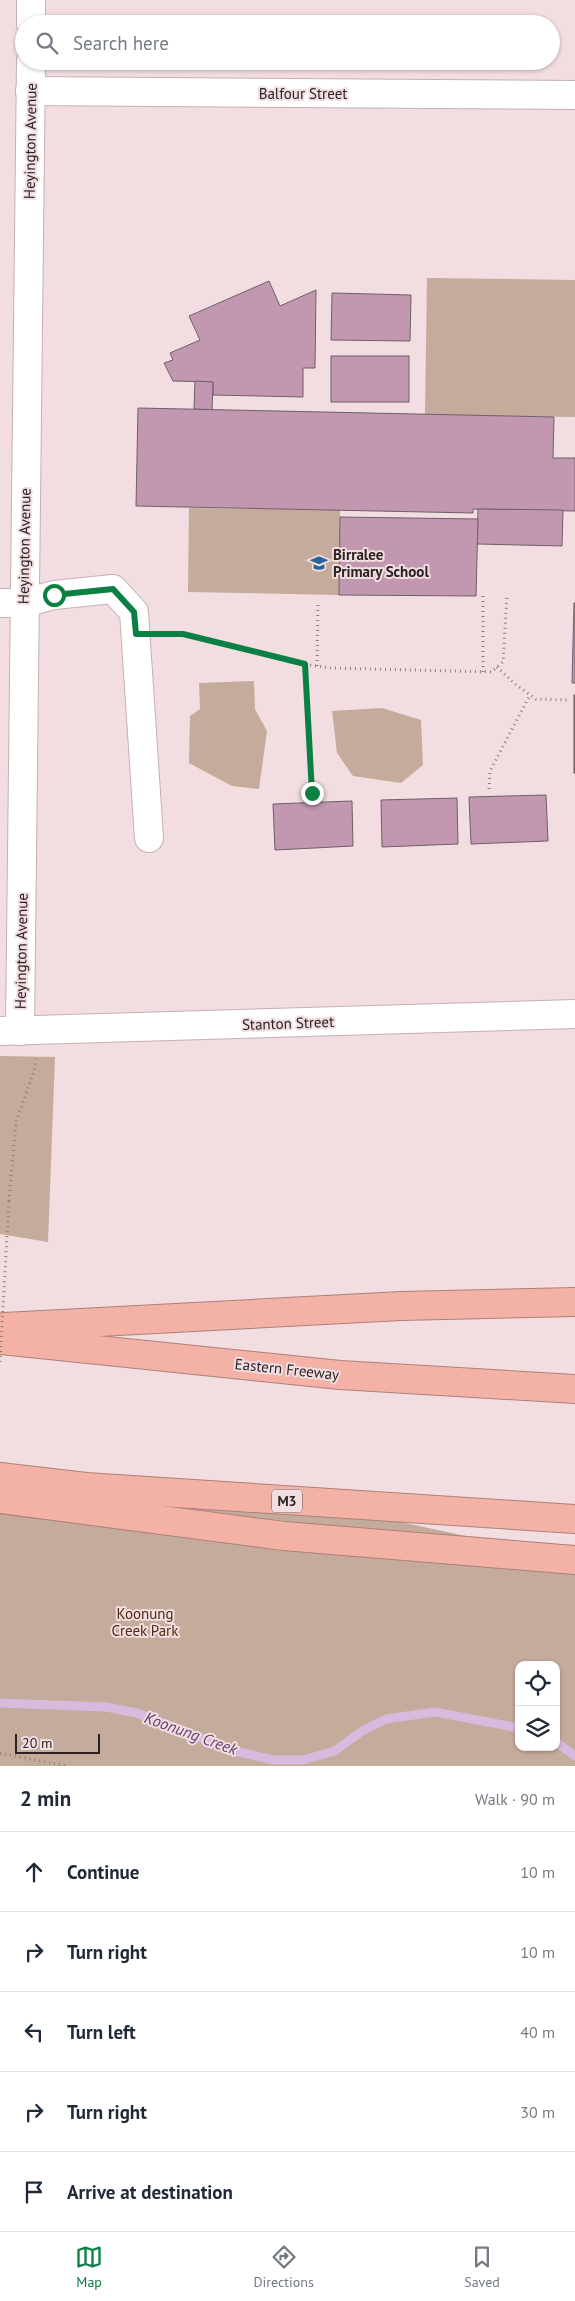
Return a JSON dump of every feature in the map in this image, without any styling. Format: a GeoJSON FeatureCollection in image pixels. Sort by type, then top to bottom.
{"type":"FeatureCollection","features":[{"type":"Feature","properties":{"kind":"highway"},"geometry":{"type":"LineString","coordinates":[[0,1327],[400,1306],[575,1302]]}},
{"type":"Feature","properties":{"kind":"highway","name":"Eastern Freeway"},"geometry":{"type":"LineString","coordinates":[[0,1340],[340,1375],[575,1389]]}},
{"type":"Feature","properties":{"kind":"highway","name":"M3"},"geometry":{"type":"LineString","coordinates":[[0,1476],[86,1487],[575,1519]]}},
{"type":"Feature","properties":{"kind":"highway"},"geometry":{"type":"LineString","coordinates":[[0,1499],[284,1536],[575,1560]]}},
{"type":"Feature","properties":{"kind":"street"},"geometry":{"type":"LineString","coordinates":[[31,0],[31,15]]}},
{"type":"Feature","properties":{"kind":"street","name":"Heyington Avenue"},"geometry":{"type":"LineString","coordinates":[[10,1031],[12,603],[31,70]]}},
{"type":"Feature","properties":{"kind":"street","name":"Balfour Street"},"geometry":{"type":"LineString","coordinates":[[30,91],[575,95]]}},
{"type":"Feature","properties":{"kind":"street"},"geometry":{"type":"LineString","coordinates":[[12,603],[54,595],[113,589],[134,612],[149,838]]}},
{"type":"Feature","properties":{"kind":"street","name":"Stanton Street"},"geometry":{"type":"LineString","coordinates":[[10,1031],[575,1014]]}},
{"type":"Feature","properties":{"kind":"path"},"geometry":{"type":"LineString","coordinates":[[482,672],[483,592]]}},
{"type":"Feature","properties":{"kind":"path"},"geometry":{"type":"LineString","coordinates":[[136,634],[183,634],[317,666],[491,672],[503,662],[507,595]]}},
{"type":"Feature","properties":{"kind":"path"},"geometry":{"type":"LineString","coordinates":[[317,666],[318,601]]}},
{"type":"Feature","properties":{"kind":"path"},"geometry":{"type":"LineString","coordinates":[[305,664],[312,793]]}},
{"type":"Feature","properties":{"kind":"path"},"geometry":{"type":"LineString","coordinates":[[497,667],[515,684],[536,699],[567,700]]}},
{"type":"Feature","properties":{"kind":"path"},"geometry":{"type":"LineString","coordinates":[[489,789],[490,771],[530,695]]}},
{"type":"Feature","properties":{"kind":"path"},"geometry":{"type":"LineString","coordinates":[[0,1362],[9,1201],[16,1122],[34,1071],[36,1058]]}},
{"type":"Feature","properties":{"kind":"path"},"geometry":{"type":"LineString","coordinates":[[0,1753],[66,1766]]}},
{"type":"Feature","properties":{"kind":"green space"},"geometry":{"type":"Polygon","coordinates":[[[427,278],[575,280],[575,417],[425,415],[427,278]]]}},
{"type":"Feature","properties":{"kind":"green space"},"geometry":{"type":"Polygon","coordinates":[[[189,508],[340,510],[339,595],[188,592],[189,508]]]}},
{"type":"Feature","properties":{"kind":"green space"},"geometry":{"type":"Polygon","coordinates":[[[254,681],[255,709],[267,731],[259,789],[232,786],[189,763],[190,716],[200,709],[199,683],[254,681]]]}},
{"type":"Feature","properties":{"kind":"green space"},"geometry":{"type":"Polygon","coordinates":[[[382,708],[421,720],[423,765],[401,783],[353,776],[337,753],[332,711],[382,708]]]}},
{"type":"Feature","properties":{"kind":"green space"},"geometry":{"type":"Polygon","coordinates":[[[0,1056],[55,1057],[48,1242],[0,1234],[0,1056]]]}},
{"type":"Feature","properties":{"kind":"green space","name":"Koonung Creek Park"},"geometry":{"type":"Polygon","coordinates":[[[0,1466],[219,1483],[489,1541],[575,1551],[575,1766],[0,1766],[0,1466]]]}},
{"type":"Feature","properties":{"kind":"building"},"geometry":{"type":"Polygon","coordinates":[[[269,281],[280,306],[316,290],[315,368],[303,368],[303,397],[213,395],[213,382],[173,381],[164,363],[173,360],[170,353],[200,340],[189,316],[269,281]]]}},
{"type":"Feature","properties":{"kind":"building"},"geometry":{"type":"Polygon","coordinates":[[[332,293],[411,295],[410,341],[331,340],[332,293]]]}},
{"type":"Feature","properties":{"kind":"building"},"geometry":{"type":"Polygon","coordinates":[[[331,356],[409,356],[409,402],[331,402],[331,356]]]}},
{"type":"Feature","properties":{"kind":"building"},"geometry":{"type":"Polygon","coordinates":[[[195,381],[213,382],[212,410],[194,409],[195,381]]]}},
{"type":"Feature","properties":{"kind":"building"},"geometry":{"type":"Polygon","coordinates":[[[138,408],[554,417],[553,458],[575,458],[575,511],[473,509],[473,513],[136,506],[138,408]]]}},
{"type":"Feature","properties":{"kind":"building"},"geometry":{"type":"Polygon","coordinates":[[[478,509],[563,510],[562,546],[477,544],[478,509]]]}},
{"type":"Feature","properties":{"kind":"building"},"geometry":{"type":"Polygon","coordinates":[[[340,517],[478,519],[476,596],[339,595],[340,517]]]}},
{"type":"Feature","properties":{"kind":"building"},"geometry":{"type":"Polygon","coordinates":[[[574,603],[575,683],[572,683],[574,603]]]}},
{"type":"Feature","properties":{"kind":"building"},"geometry":{"type":"Polygon","coordinates":[[[575,695],[575,773],[574,773],[575,695]]]}},
{"type":"Feature","properties":{"kind":"building"},"geometry":{"type":"Polygon","coordinates":[[[546,795],[548,841],[471,844],[469,797],[546,795]]]}},
{"type":"Feature","properties":{"kind":"building"},"geometry":{"type":"Polygon","coordinates":[[[457,798],[458,844],[382,847],[381,800],[457,798]]]}},
{"type":"Feature","properties":{"kind":"building"},"geometry":{"type":"Polygon","coordinates":[[[352,801],[353,846],[275,850],[273,804],[352,801]]]}},
{"type":"Feature","properties":{"kind":"waterway","name":"Koonung Creek"},"geometry":{"type":"LineString","coordinates":[[0,1703],[106,1707],[137,1713],[235,1751],[273,1760],[303,1760],[335,1751],[362,1731],[386,1719],[435,1712],[515,1727]]}},
{"type":"Feature","properties":{"kind":"waterway","name":"Koonung Creek"},"geometry":{"type":"LineString","coordinates":[[560,1745],[575,1756]]}},
{"type":"Feature","properties":{"kind":"place","name":"Birralee Primary School"},"geometry":{"type":"Point","coordinates":[319,563]}},
{"type":"Feature","properties":{"kind":"route"},"geometry":{"type":"LineString","coordinates":[[54,595],[113,589],[134,612],[136,634],[183,634],[305,664],[312,793]]}}]}
